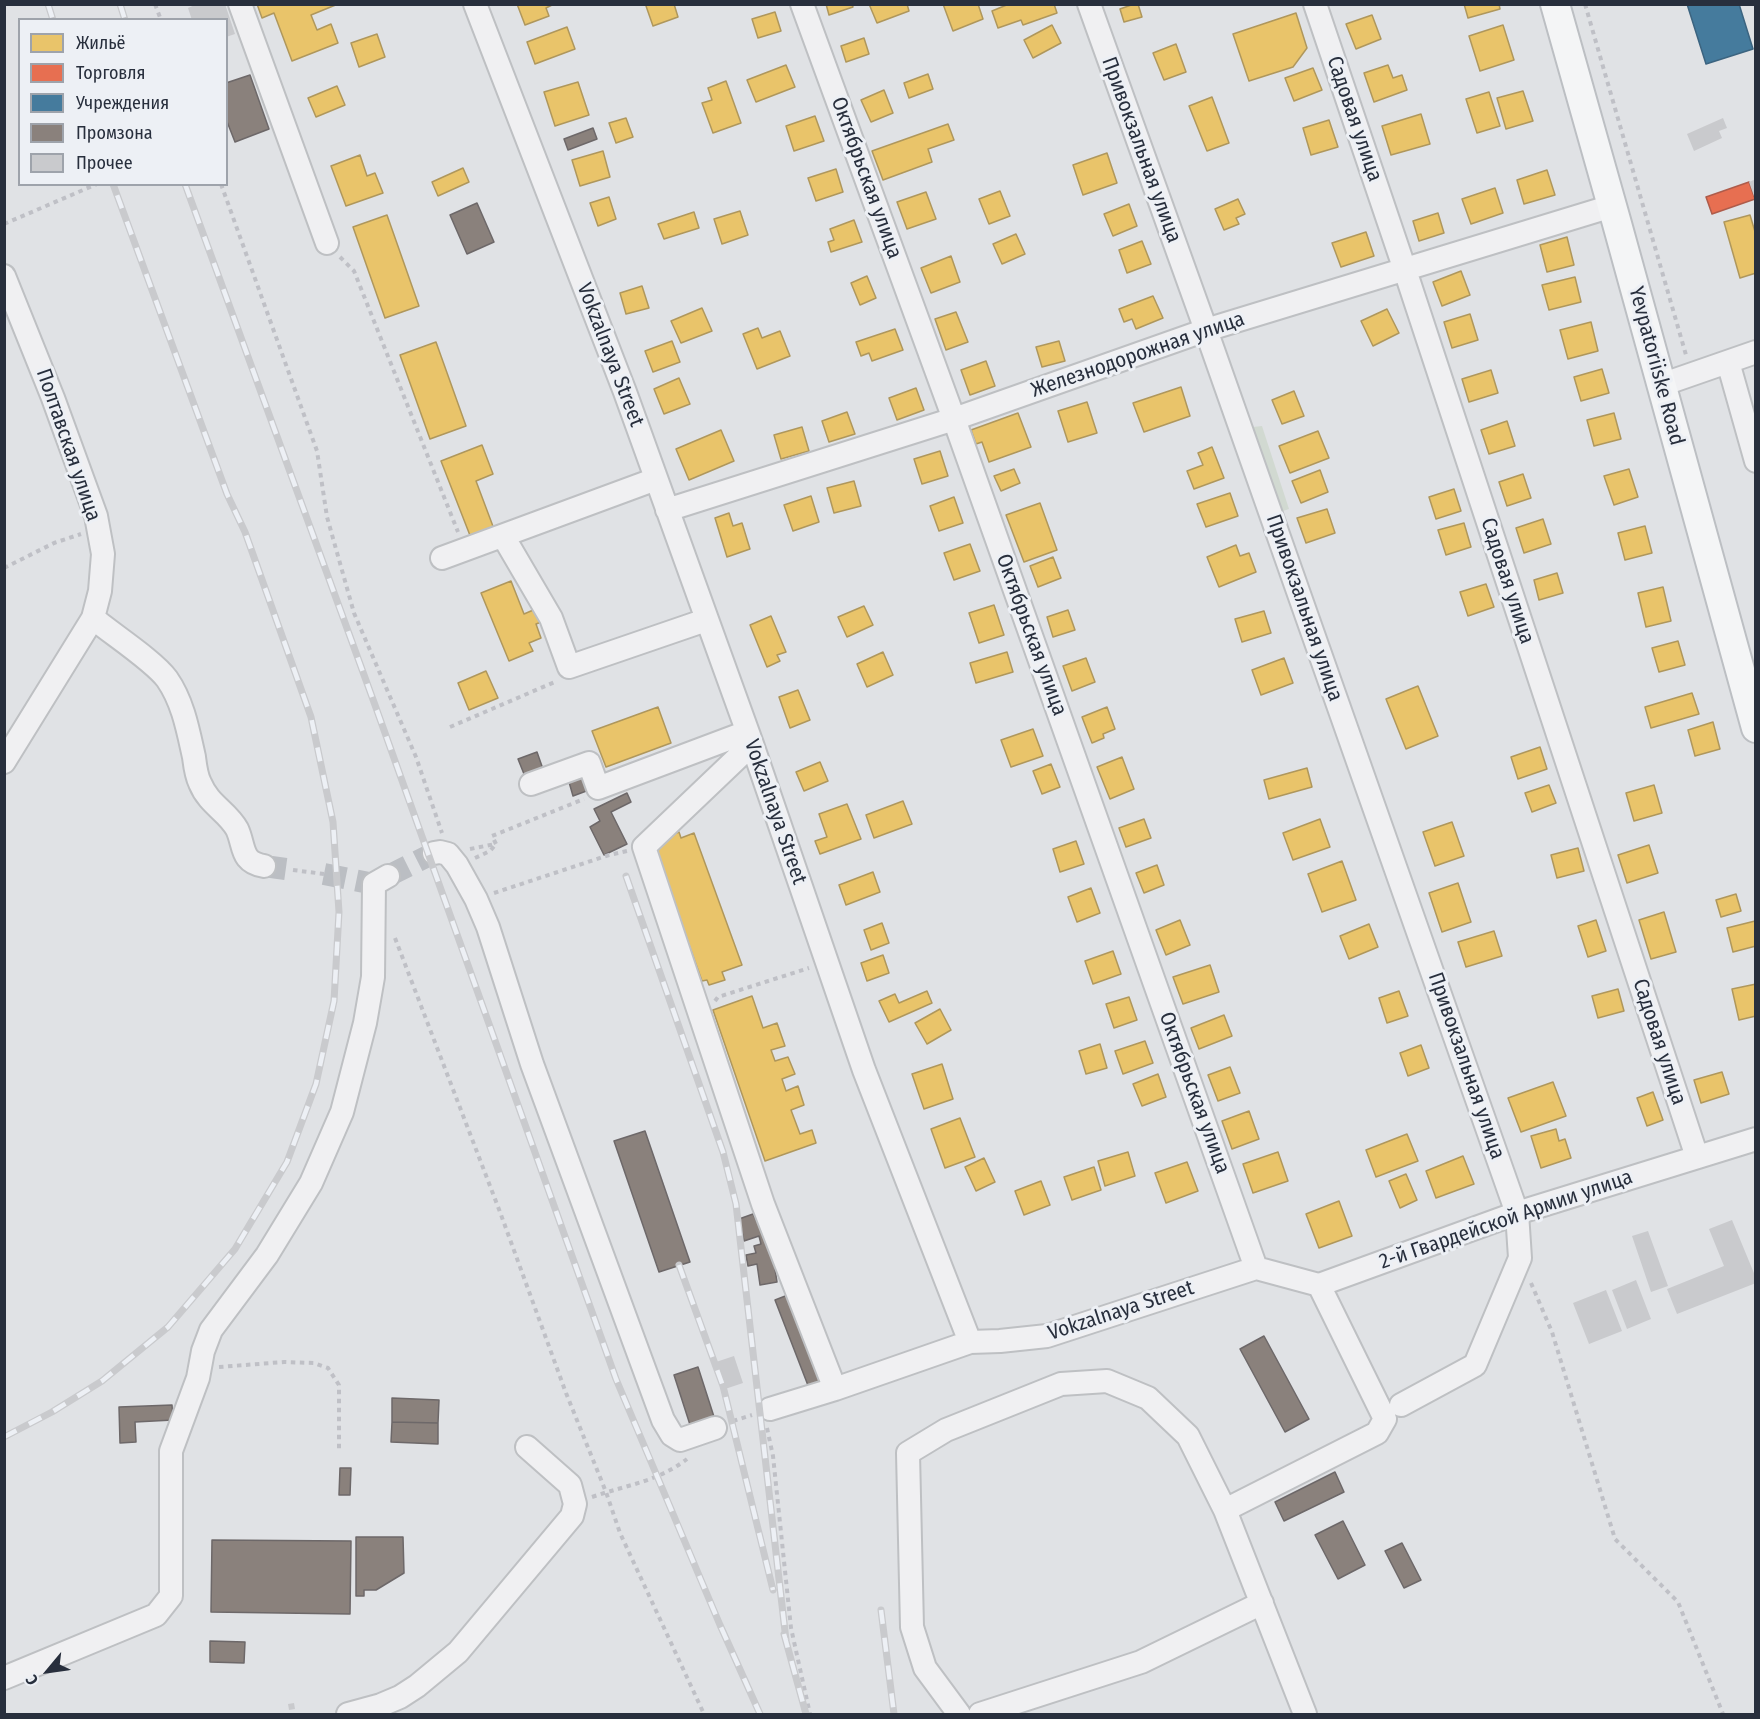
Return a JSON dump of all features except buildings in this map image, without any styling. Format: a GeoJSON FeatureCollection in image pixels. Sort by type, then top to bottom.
{"type":"FeatureCollection","features":[{"type":"Feature","properties":{"kind":"main road","name":"Yevpatoriiske Road"},"geometry":{"type":"LineString","coordinates":[[1555,4],[1755,728]]}},
{"type":"Feature","properties":{"kind":"street"},"geometry":{"type":"LineString","coordinates":[[240,4],[327,243]]}},
{"type":"Feature","properties":{"kind":"street","name":"Vokzalnaya Street"},"geometry":{"type":"LineString","coordinates":[[475,4],[625,392],[749,738],[864,1070],[970,1342],[1047,1336],[1256,1268]]}},
{"type":"Feature","properties":{"kind":"street","name":"Октябрьская улица"},"geometry":{"type":"LineString","coordinates":[[802,4],[954,419],[1256,1268]]}},
{"type":"Feature","properties":{"kind":"street","name":"Привокзальная улица"},"geometry":{"type":"LineString","coordinates":[[1089,4],[1517,1212],[1520,1258]]}},
{"type":"Feature","properties":{"kind":"street","name":"Садовая улица"},"geometry":{"type":"LineString","coordinates":[[1315,4],[1697,1157]]}},
{"type":"Feature","properties":{"kind":"street","name":"Железнодорожная улица"},"geometry":{"type":"LineString","coordinates":[[667,510],[954,419],[1206,330],[1612,206]]}},
{"type":"Feature","properties":{"kind":"street","name":"Полтавская улица"},"geometry":{"type":"LineString","coordinates":[[4,276],[53,398],[96,516],[103,554],[100,591],[93,618],[4,762]]}},
{"type":"Feature","properties":{"kind":"street"},"geometry":{"type":"LineString","coordinates":[[1661,385],[1755,352]]}},
{"type":"Feature","properties":{"kind":"street"},"geometry":{"type":"LineString","coordinates":[[1728,362],[1755,461]]}},
{"type":"Feature","properties":{"kind":"street"},"geometry":{"type":"LineString","coordinates":[[442,558],[656,479]]}},
{"type":"Feature","properties":{"kind":"street"},"geometry":{"type":"LineString","coordinates":[[503,536],[551,618],[569,667],[706,620]]}},
{"type":"Feature","properties":{"kind":"street"},"geometry":{"type":"LineString","coordinates":[[93,618],[166,677],[186,718],[198,781],[213,805],[231,819],[248,860],[255,865],[264,866]]}},
{"type":"Feature","properties":{"kind":"street"},"geometry":{"type":"LineString","coordinates":[[531,784],[589,763],[598,788],[749,738]]}},
{"type":"Feature","properties":{"kind":"street"},"geometry":{"type":"LineString","coordinates":[[749,738],[644,847],[764,1204],[836,1389]]}},
{"type":"Feature","properties":{"kind":"street"},"geometry":{"type":"LineString","coordinates":[[441,854],[457,865],[476,899],[508,986],[532,1064],[663,1420],[672,1435],[680,1440],[715,1428]]}},
{"type":"Feature","properties":{"kind":"street"},"geometry":{"type":"LineString","coordinates":[[4,1678],[156,1615],[171,1596],[171,1451],[198,1378],[203,1351],[212,1330],[267,1255],[311,1183],[342,1112],[365,1023],[373,977],[374,884],[388,876]]}},
{"type":"Feature","properties":{"kind":"street","name":"2-й Гвардейской Армии улица"},"geometry":{"type":"LineString","coordinates":[[1318,1285],[1517,1212],[1755,1140]]}},
{"type":"Feature","properties":{"kind":"street"},"geometry":{"type":"LineString","coordinates":[[1401,1405],[1475,1365],[1520,1258]]}},
{"type":"Feature","properties":{"kind":"street"},"geometry":{"type":"LineString","coordinates":[[1225,1510],[1377,1433],[1384,1419],[1318,1285],[1256,1268]]}},
{"type":"Feature","properties":{"kind":"street"},"geometry":{"type":"LineString","coordinates":[[770,1409],[836,1389],[970,1342]]}},
{"type":"Feature","properties":{"kind":"street"},"geometry":{"type":"LineString","coordinates":[[959,1714],[925,1668],[912,1626],[908,1453],[946,1430],[1060,1384],[1107,1381],[1148,1398],[1188,1436],[1225,1510],[1305,1714]]}},
{"type":"Feature","properties":{"kind":"street"},"geometry":{"type":"LineString","coordinates":[[348,1714],[400,1697],[458,1652],[572,1516],[575,1504],[570,1485],[527,1447]]}},
{"type":"Feature","properties":{"kind":"street"},"geometry":{"type":"LineString","coordinates":[[980,1714],[1141,1662],[1262,1603]]}},
{"type":"Feature","properties":{"kind":"path"},"geometry":{"type":"LineString","coordinates":[[1584,4],[1692,375]]}},
{"type":"Feature","properties":{"kind":"path"},"geometry":{"type":"LineString","coordinates":[[4,224],[93,186]]}},
{"type":"Feature","properties":{"kind":"path"},"geometry":{"type":"LineString","coordinates":[[222,186],[317,452],[327,517],[354,613],[429,790],[441,854]]}},
{"type":"Feature","properties":{"kind":"path"},"geometry":{"type":"LineString","coordinates":[[327,243],[354,271],[464,550]]}},
{"type":"Feature","properties":{"kind":"path"},"geometry":{"type":"LineString","coordinates":[[4,568],[54,543],[98,529]]}},
{"type":"Feature","properties":{"kind":"path"},"geometry":{"type":"LineString","coordinates":[[450,727],[566,678],[569,667]]}},
{"type":"Feature","properties":{"kind":"path"},"geometry":{"type":"LineString","coordinates":[[496,844],[492,836],[593,795],[598,788]]}},
{"type":"Feature","properties":{"kind":"path"},"geometry":{"type":"LineString","coordinates":[[476,899],[609,855],[644,847]]}},
{"type":"Feature","properties":{"kind":"path"},"geometry":{"type":"LineString","coordinates":[[293,870],[324,874]]}},
{"type":"Feature","properties":{"kind":"path"},"geometry":{"type":"LineString","coordinates":[[391,927],[501,1212],[566,1393],[620,1533],[704,1714]]}},
{"type":"Feature","properties":{"kind":"path"},"geometry":{"type":"LineString","coordinates":[[700,1019],[718,996],[827,963]]}},
{"type":"Feature","properties":{"kind":"path"},"geometry":{"type":"LineString","coordinates":[[1520,1258],[1552,1332],[1615,1539],[1678,1602],[1723,1714]]}},
{"type":"Feature","properties":{"kind":"path"},"geometry":{"type":"LineString","coordinates":[[198,1378],[215,1367],[284,1362],[314,1363],[328,1368],[339,1385],[339,1449]]}},
{"type":"Feature","properties":{"kind":"path"},"geometry":{"type":"LineString","coordinates":[[606,1492],[637,1485],[672,1470],[687,1459],[715,1428],[770,1409]]}},
{"type":"Feature","properties":{"kind":"path"},"geometry":{"type":"LineString","coordinates":[[770,1409],[766,1421],[773,1456],[790,1628],[810,1714]]}},
{"type":"Feature","properties":{"kind":"shaded area"},"geometry":{"type":"Polygon","coordinates":[[[1262,426],[1289,509],[1271,515],[1245,433],[1253,427],[1262,426]]]}},
{"type":"Feature","properties":{"kind":"tunnel"},"geometry":{"type":"LineString","coordinates":[[388,876],[434,853]]}},
{"type":"Feature","properties":{"kind":"tunnel"},"geometry":{"type":"LineString","coordinates":[[264,866],[293,870]]}},
{"type":"Feature","properties":{"kind":"tunnel"},"geometry":{"type":"LineString","coordinates":[[324,874],[374,884]]}},
{"type":"Feature","properties":{"kind":"railway"},"geometry":{"type":"LineString","coordinates":[[48,4],[52,18]]}},
{"type":"Feature","properties":{"kind":"railway"},"geometry":{"type":"LineString","coordinates":[[120,4],[124,18]]}},
{"type":"Feature","properties":{"kind":"railway"},"geometry":{"type":"LineString","coordinates":[[4,1437],[52,1412],[102,1381],[168,1327],[235,1249],[287,1162],[316,1084],[334,1001],[339,912],[333,822],[311,717],[245,532],[227,494],[114,186]]}},
{"type":"Feature","properties":{"kind":"railway"},"geometry":{"type":"LineString","coordinates":[[186,186],[375,705],[616,1379],[760,1714]]}},
{"type":"Feature","properties":{"kind":"railway"},"geometry":{"type":"LineString","coordinates":[[626,876],[723,1152],[736,1204],[786,1640]]}},
{"type":"Feature","properties":{"kind":"railway"},"geometry":{"type":"LineString","coordinates":[[679,1265],[723,1386],[773,1590]]}},
{"type":"Feature","properties":{"kind":"railway"},"geometry":{"type":"LineString","coordinates":[[881,1610],[894,1714]]}},
{"type":"Feature","properties":{"kind":"railway"},"geometry":{"type":"LineString","coordinates":[[784,1634],[806,1714]]}}]}
